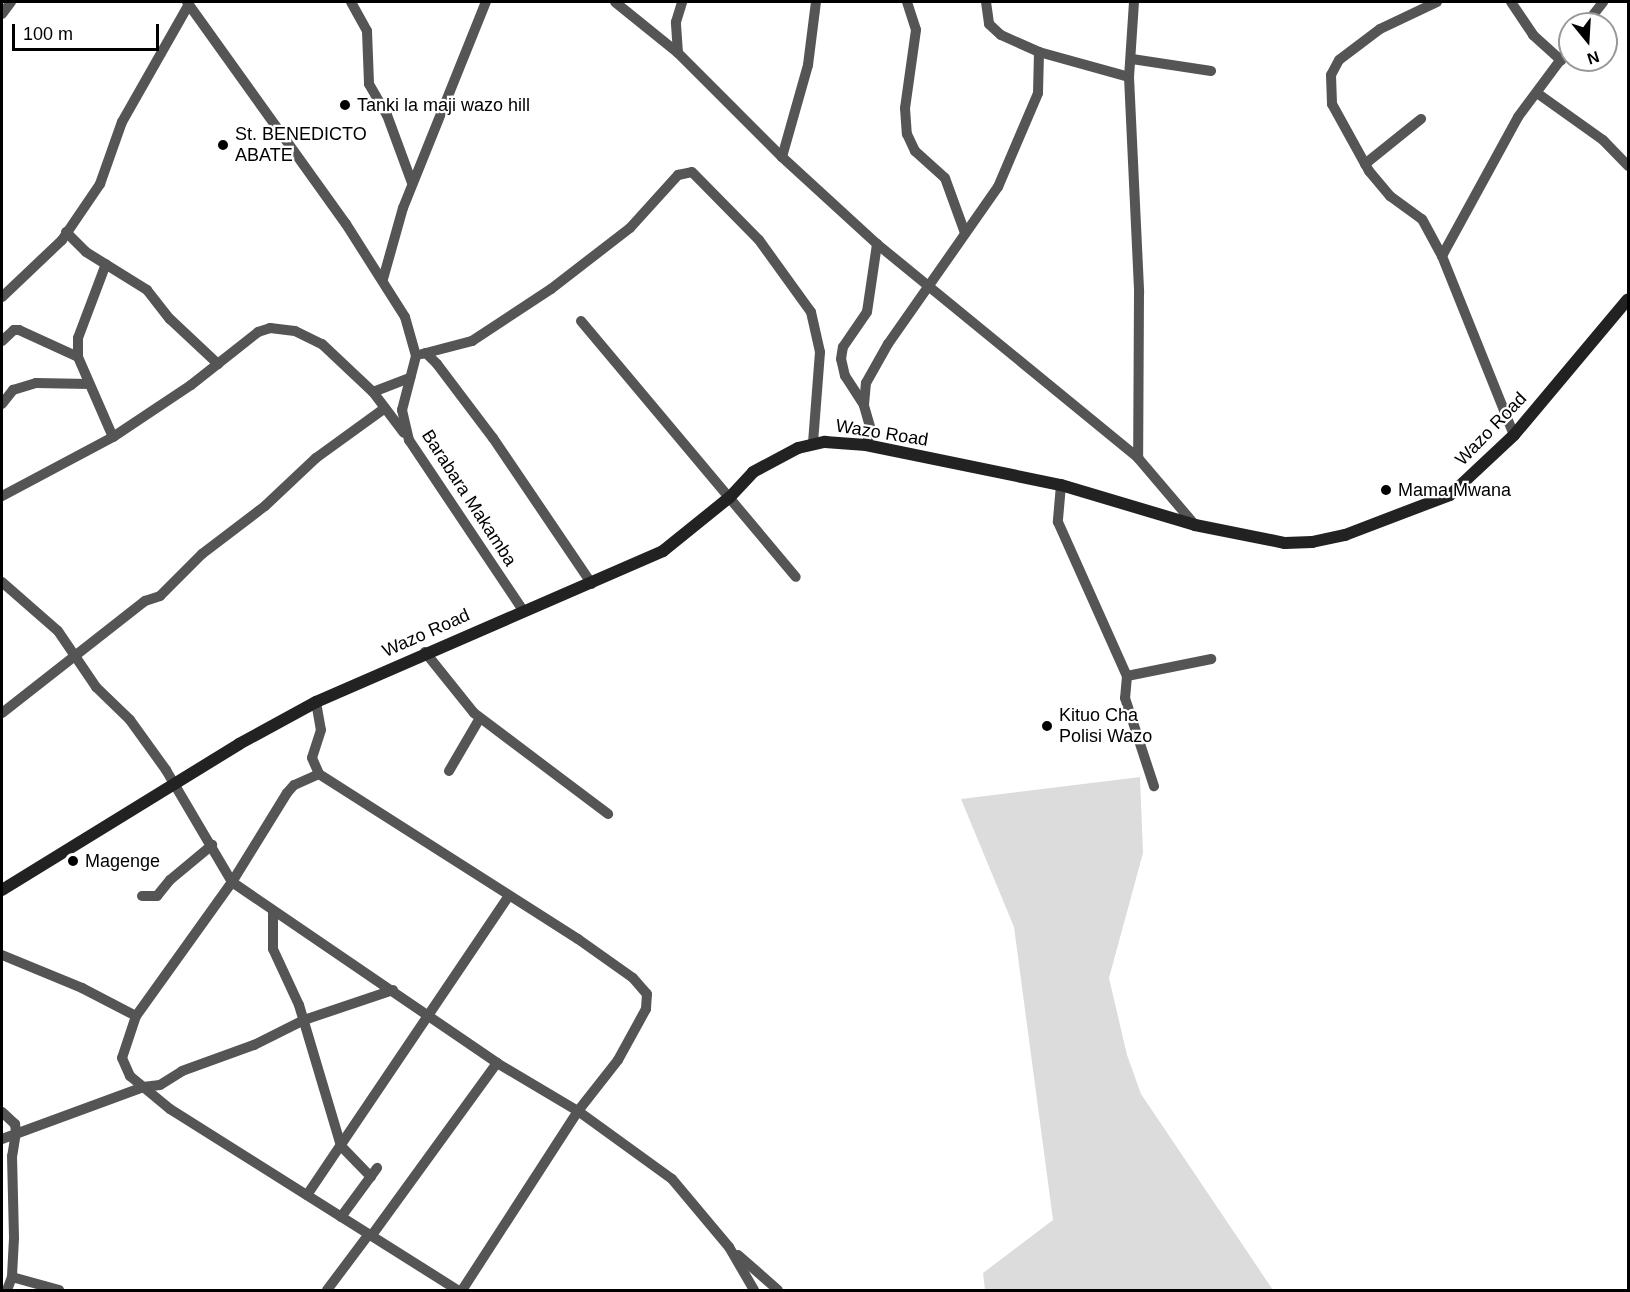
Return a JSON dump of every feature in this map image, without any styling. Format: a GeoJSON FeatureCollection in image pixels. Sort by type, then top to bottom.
{"type":"FeatureCollection","features":[{"type":"Feature","properties":{"kind":"main road","name":"Wazo Road"},"geometry":{"type":"LineString","coordinates":[[2,890],[173,784],[316,702],[425,652],[592,584],[663,551],[730,497],[753,472],[813,443],[866,445],[1061,485],[1195,525],[1285,543],[1344,535],[1450,495],[1514,435],[1629,299]]}},
{"type":"Feature","properties":{"kind":"street"},"geometry":{"type":"LineString","coordinates":[[2,14],[11,2]]}},
{"type":"Feature","properties":{"kind":"street"},"geometry":{"type":"LineString","coordinates":[[351,2],[367,31],[369,84],[387,115],[412,183]]}},
{"type":"Feature","properties":{"kind":"street"},"geometry":{"type":"LineString","coordinates":[[382,279],[412,183],[436,133],[486,2]]}},
{"type":"Feature","properties":{"kind":"street"},"geometry":{"type":"LineString","coordinates":[[615,2],[678,53],[782,157],[877,244],[1138,458],[1195,525]]}},
{"type":"Feature","properties":{"kind":"street"},"geometry":{"type":"LineString","coordinates":[[678,53],[676,22],[682,2]]}},
{"type":"Feature","properties":{"kind":"street"},"geometry":{"type":"LineString","coordinates":[[782,157],[808,66],[816,2]]}},
{"type":"Feature","properties":{"kind":"street"},"geometry":{"type":"LineString","coordinates":[[906,2],[916,30],[905,108],[907,134],[915,151],[945,178],[965,234]]}},
{"type":"Feature","properties":{"kind":"street"},"geometry":{"type":"LineString","coordinates":[[986,2],[988,24],[994,30],[1039,52],[1129,77]]}},
{"type":"Feature","properties":{"kind":"street"},"geometry":{"type":"LineString","coordinates":[[1134,2],[1129,77],[1139,293],[1138,458]]}},
{"type":"Feature","properties":{"kind":"street"},"geometry":{"type":"LineString","coordinates":[[1437,2],[1356,44],[1339,60],[1331,75],[1332,104],[1365,164],[1390,196],[1422,219],[1442,256],[1514,435]]}},
{"type":"Feature","properties":{"kind":"street"},"geometry":{"type":"LineString","coordinates":[[1510,2],[1533,35],[1558,57]]}},
{"type":"Feature","properties":{"kind":"street"},"geometry":{"type":"LineString","coordinates":[[2,297],[40,264],[100,184],[122,122],[188,3]]}},
{"type":"Feature","properties":{"kind":"street","name":"Barabara Makamba"},"geometry":{"type":"LineString","coordinates":[[188,3],[382,279],[409,325],[421,354],[410,378],[402,410],[409,440],[524,610]]}},
{"type":"Feature","properties":{"kind":"street"},"geometry":{"type":"LineString","coordinates":[[864,405],[866,383],[875,366],[998,187],[1028,123],[1038,93],[1039,52]]}},
{"type":"Feature","properties":{"kind":"street"},"geometry":{"type":"LineString","coordinates":[[1132,59],[1211,71]]}},
{"type":"Feature","properties":{"kind":"street"},"geometry":{"type":"LineString","coordinates":[[1442,256],[1479,183],[1558,64]]}},
{"type":"Feature","properties":{"kind":"street"},"geometry":{"type":"LineString","coordinates":[[1537,93],[1602,140],[1629,166]]}},
{"type":"Feature","properties":{"kind":"street"},"geometry":{"type":"LineString","coordinates":[[1365,164],[1421,119]]}},
{"type":"Feature","properties":{"kind":"street"},"geometry":{"type":"LineString","coordinates":[[592,584],[493,438],[421,354],[472,340],[559,283],[630,228],[678,175],[692,172],[759,240],[811,312],[820,352],[813,443]]}},
{"type":"Feature","properties":{"kind":"street"},"geometry":{"type":"LineString","coordinates":[[66,232],[106,264],[147,290],[170,319],[218,364]]}},
{"type":"Feature","properties":{"kind":"street"},"geometry":{"type":"LineString","coordinates":[[866,445],[871,430],[864,405],[845,376],[841,359],[843,347],[867,312],[877,244]]}},
{"type":"Feature","properties":{"kind":"street"},"geometry":{"type":"LineString","coordinates":[[106,264],[78,338],[78,357],[113,437]]}},
{"type":"Feature","properties":{"kind":"street"},"geometry":{"type":"LineString","coordinates":[[581,321],[796,576]]}},
{"type":"Feature","properties":{"kind":"street"},"geometry":{"type":"LineString","coordinates":[[2,496],[113,437],[218,364],[258,332],[283,328],[322,344],[373,392],[409,440]]}},
{"type":"Feature","properties":{"kind":"street"},"geometry":{"type":"LineString","coordinates":[[2,341],[14,330],[19,330],[78,357]]}},
{"type":"Feature","properties":{"kind":"street"},"geometry":{"type":"LineString","coordinates":[[373,392],[410,378]]}},
{"type":"Feature","properties":{"kind":"street"},"geometry":{"type":"LineString","coordinates":[[2,404],[13,390],[36,382],[89,384]]}},
{"type":"Feature","properties":{"kind":"street"},"geometry":{"type":"LineString","coordinates":[[2,713],[145,601],[160,596],[202,554],[265,506],[316,458],[385,408]]}},
{"type":"Feature","properties":{"kind":"street"},"geometry":{"type":"LineString","coordinates":[[1061,485],[1058,522],[1126,676],[1125,698],[1154,786]]}},
{"type":"Feature","properties":{"kind":"street"},"geometry":{"type":"LineString","coordinates":[[2,582],[58,631],[75,658],[130,720],[212,845],[231,882],[393,990],[497,1063],[578,1111],[672,1179],[729,1247],[778,1290]]}},
{"type":"Feature","properties":{"kind":"street"},"geometry":{"type":"LineString","coordinates":[[425,652],[480,718],[608,814]]}},
{"type":"Feature","properties":{"kind":"street"},"geometry":{"type":"LineString","coordinates":[[1126,676],[1211,659]]}},
{"type":"Feature","properties":{"kind":"street"},"geometry":{"type":"LineString","coordinates":[[316,702],[321,730],[312,758],[319,774],[610,961],[647,994],[648,1004],[634,1033],[578,1111],[462,1290]]}},
{"type":"Feature","properties":{"kind":"street"},"geometry":{"type":"LineString","coordinates":[[449,771],[480,718]]}},
{"type":"Feature","properties":{"kind":"street"},"geometry":{"type":"LineString","coordinates":[[319,774],[294,785],[287,793],[231,882],[136,1016],[122,1058],[130,1076],[170,1109],[457,1290]]}},
{"type":"Feature","properties":{"kind":"street"},"geometry":{"type":"LineString","coordinates":[[142,896],[157,896],[170,880],[212,845]]}},
{"type":"Feature","properties":{"kind":"street"},"geometry":{"type":"LineString","coordinates":[[307,1195],[430,1017],[509,896]]}},
{"type":"Feature","properties":{"kind":"street"},"geometry":{"type":"LineString","coordinates":[[273,911],[273,949],[303,1020],[341,1146],[374,1172],[341,1217]]}},
{"type":"Feature","properties":{"kind":"street"},"geometry":{"type":"LineString","coordinates":[[2,955],[82,988],[136,1016]]}},
{"type":"Feature","properties":{"kind":"street"},"geometry":{"type":"LineString","coordinates":[[2,1139],[143,1087],[160,1085],[183,1071],[254,1045],[303,1020],[393,990]]}},
{"type":"Feature","properties":{"kind":"street"},"geometry":{"type":"LineString","coordinates":[[327,1290],[497,1063]]}},
{"type":"Feature","properties":{"kind":"street"},"geometry":{"type":"LineString","coordinates":[[2,1112],[15,1124],[16,1132],[12,1156],[12,1277],[7,1290]]}},
{"type":"Feature","properties":{"kind":"street"},"geometry":{"type":"LineString","coordinates":[[729,1247],[754,1290]]}},
{"type":"Feature","properties":{"kind":"street"},"geometry":{"type":"LineString","coordinates":[[12,1277],[59,1290]]}},
{"type":"Feature","properties":{"kind":"shaded area"},"geometry":{"type":"Polygon","coordinates":[[[1140,777],[1143,853],[1109,978],[1127,1055],[1141,1094],[1273,1290],[985,1290],[983,1273],[1053,1220],[1014,927],[961,799],[1140,777]]]}},
{"type":"Feature","properties":{"kind":"place","name":"Tanki la maji wazo hill"},"geometry":{"type":"Point","coordinates":[345,105]}},
{"type":"Feature","properties":{"kind":"place","name":"St. BENEDICTO ABATE"},"geometry":{"type":"Point","coordinates":[223,145]}},
{"type":"Feature","properties":{"kind":"place","name":"Mama Mwana"},"geometry":{"type":"Point","coordinates":[1386,490]}},
{"type":"Feature","properties":{"kind":"place","name":"Kituo Cha Polisi Wazo"},"geometry":{"type":"Point","coordinates":[1047,726]}},
{"type":"Feature","properties":{"kind":"place","name":"Magenge"},"geometry":{"type":"Point","coordinates":[73,861]}}]}
